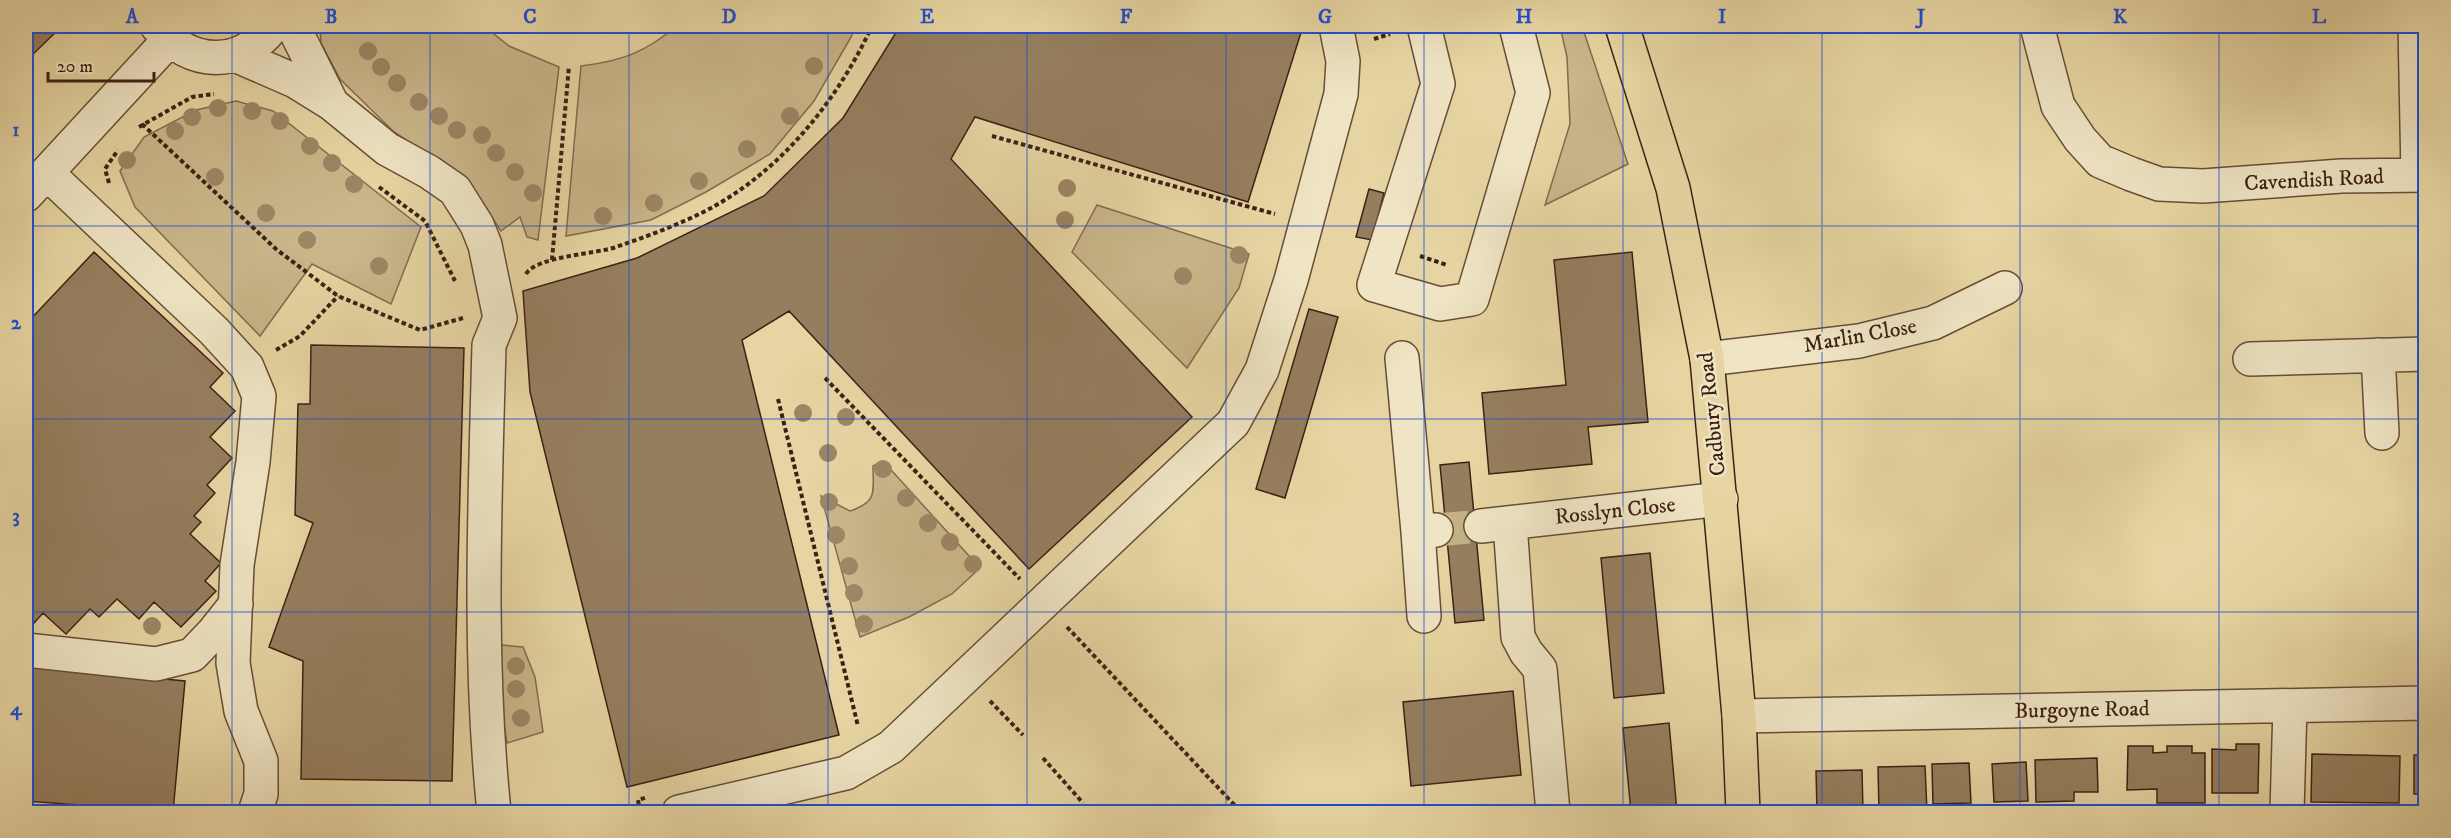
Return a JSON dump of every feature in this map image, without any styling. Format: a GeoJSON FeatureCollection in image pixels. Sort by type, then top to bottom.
{"type":"FeatureCollection","features":[{"type":"Feature","properties":{"kind":"main road","name":"Cadbury Road"},"geometry":{"type":"LineString","coordinates":[[1622,26],[1673,188],[1707,359],[1721,499],[1743,813]]}},
{"type":"Feature","properties":{"kind":"street"},"geometry":{"type":"LineString","coordinates":[[255,813],[261,794],[261,761],[241,711],[232,663],[237,565],[253,462],[259,396],[247,367],[214,331],[36,184],[163,33],[189,53],[212,58],[235,55],[252,48],[273,26]]}},
{"type":"Feature","properties":{"kind":"street"},"geometry":{"type":"LineString","coordinates":[[293,26],[332,104]]}},
{"type":"Feature","properties":{"kind":"street"},"geometry":{"type":"LineString","coordinates":[[679,813],[846,773],[891,747],[1233,423],[1262,370],[1291,280],[1341,94],[1344,62],[1336,26]]}},
{"type":"Feature","properties":{"kind":"street"},"geometry":{"type":"LineString","coordinates":[[1424,26],[1438,84],[1374,285],[1440,304],[1473,298],[1533,93],[1516,26]]}},
{"type":"Feature","properties":{"kind":"street","name":"Cavendish Road"},"geometry":{"type":"LineString","coordinates":[[2037,26],[2058,106],[2080,139],[2100,161],[2159,184],[2203,186],[2341,176],[2422,175]]}},
{"type":"Feature","properties":{"kind":"street"},"geometry":{"type":"LineString","coordinates":[[2415,26],[2422,175]]}},
{"type":"Feature","properties":{"kind":"street"},"geometry":{"type":"LineString","coordinates":[[235,55],[295,81],[332,104],[387,149],[429,172],[455,190],[477,225],[485,245],[500,318],[489,345],[483,592],[483,672],[494,813]]}},
{"type":"Feature","properties":{"kind":"street","name":"Marlin Close"},"geometry":{"type":"LineString","coordinates":[[1707,359],[1859,341],[1933,323],[2005,288]]}},
{"type":"Feature","properties":{"kind":"street"},"geometry":{"type":"LineString","coordinates":[[2250,359],[2426,354]]}},
{"type":"Feature","properties":{"kind":"street"},"geometry":{"type":"LineString","coordinates":[[2379,355],[2382,433]]}},
{"type":"Feature","properties":{"kind":"street"},"geometry":{"type":"LineString","coordinates":[[1402,358],[1427,531],[1424,616]]}},
{"type":"Feature","properties":{"kind":"street","name":"Rosslyn Close"},"geometry":{"type":"LineString","coordinates":[[1553,813],[1540,669],[1526,652],[1518,637],[1495,524],[1721,499]]}},
{"type":"Feature","properties":{"kind":"street"},"geometry":{"type":"LineString","coordinates":[[26,650],[156,664],[192,655],[236,604]]}},
{"type":"Feature","properties":{"kind":"street","name":"Burgoyne Road"},"geometry":{"type":"LineString","coordinates":[[1738,716],[2426,703]]}},
{"type":"Feature","properties":{"kind":"street"},"geometry":{"type":"LineString","coordinates":[[2287,813],[2290,706]]}},
{"type":"Feature","properties":{"kind":"path"},"geometry":{"type":"LineString","coordinates":[[525,277],[529,270],[552,260],[614,248],[686,221],[735,194],[782,157],[824,110],[859,54],[872,26]]}},
{"type":"Feature","properties":{"kind":"path"},"geometry":{"type":"LineString","coordinates":[[552,260],[569,66]]}},
{"type":"Feature","properties":{"kind":"path"},"geometry":{"type":"LineString","coordinates":[[135,131],[142,124],[192,97],[222,93]]}},
{"type":"Feature","properties":{"kind":"path"},"geometry":{"type":"LineString","coordinates":[[142,124],[276,249],[338,296],[420,330],[472,316],[500,318]]}},
{"type":"Feature","properties":{"kind":"path"},"geometry":{"type":"LineString","coordinates":[[992,136],[1306,222]]}},
{"type":"Feature","properties":{"kind":"path"},"geometry":{"type":"LineString","coordinates":[[111,191],[105,169],[122,144]]}},
{"type":"Feature","properties":{"kind":"path"},"geometry":{"type":"LineString","coordinates":[[378,186],[425,221],[456,284]]}},
{"type":"Feature","properties":{"kind":"path"},"geometry":{"type":"LineString","coordinates":[[1387,246],[1480,275]]}},
{"type":"Feature","properties":{"kind":"path"},"geometry":{"type":"LineString","coordinates":[[273,351],[300,336],[338,296]]}},
{"type":"Feature","properties":{"kind":"path"},"geometry":{"type":"LineString","coordinates":[[778,399],[860,734],[843,742],[846,773]]}},
{"type":"Feature","properties":{"kind":"path"},"geometry":{"type":"LineString","coordinates":[[986,696],[1023,735]]}},
{"type":"Feature","properties":{"kind":"path"},"geometry":{"type":"LineString","coordinates":[[1043,758],[1083,803]]}},
{"type":"Feature","properties":{"kind":"shaded area"},"geometry":{"type":"Polygon","coordinates":[[[320,26],[484,26],[509,46],[559,67],[538,240],[527,237],[520,217],[501,231],[469,182],[393,131],[340,79],[321,43],[320,26]]]}},
{"type":"Feature","properties":{"kind":"shaded area"},"geometry":{"type":"Polygon","coordinates":[[[677,26],[856,26],[814,101],[770,154],[706,192],[651,220],[566,236],[581,66],[633,54],[654,43],[677,26]]]}},
{"type":"Feature","properties":{"kind":"shaded area"},"geometry":{"type":"Polygon","coordinates":[[[1560,26],[1582,26],[1628,164],[1545,205],[1570,124],[1567,57],[1560,26]]]}},
{"type":"Feature","properties":{"kind":"shaded area"},"geometry":{"type":"Polygon","coordinates":[[[236,101],[273,111],[421,227],[391,304],[312,264],[260,336],[135,207],[120,171],[144,137],[196,110],[236,101]]]}},
{"type":"Feature","properties":{"kind":"shaded area"},"geometry":{"type":"Polygon","coordinates":[[[1097,205],[1249,254],[1239,288],[1187,368],[1072,252],[1097,205]]]}},
{"type":"Feature","properties":{"kind":"shaded area"},"geometry":{"type":"Polygon","coordinates":[[[883,461],[980,568],[952,594],[909,617],[860,637],[821,496],[850,511],[859,508],[870,500],[872,495],[873,466],[883,461]]]}},
{"type":"Feature","properties":{"kind":"shaded area"},"geometry":{"type":"Polygon","coordinates":[[[501,645],[523,647],[535,677],[543,732],[507,743],[497,679],[501,645]]]}},
{"type":"Feature","properties":{"kind":"shaded area"},"geometry":{"type":"Polygon","coordinates":[[[300,805],[452,811],[452,812],[300,812],[300,805]]]}},
{"type":"Feature","properties":{"kind":"building"},"geometry":{"type":"Polygon","coordinates":[[[26,26],[62,26],[26,61],[26,26]]]}},
{"type":"Feature","properties":{"kind":"building"},"geometry":{"type":"Polygon","coordinates":[[[900,26],[1303,26],[1248,202],[975,117],[951,159],[1192,417],[1029,569],[789,311],[742,340],[839,735],[627,787],[530,392],[523,291],[637,258],[764,196],[843,118],[900,26]]]}},
{"type":"Feature","properties":{"kind":"building"},"geometry":{"type":"Polygon","coordinates":[[[1369,189],[1384,193],[1372,240],[1356,237],[1369,189]]]}},
{"type":"Feature","properties":{"kind":"building"},"geometry":{"type":"Polygon","coordinates":[[[94,252],[223,373],[210,387],[235,411],[210,437],[232,458],[207,485],[215,493],[194,516],[201,522],[190,534],[221,563],[205,581],[216,591],[181,627],[154,602],[139,619],[117,599],[99,617],[90,609],[66,634],[43,613],[26,632],[26,324],[94,252]]]}},
{"type":"Feature","properties":{"kind":"building"},"geometry":{"type":"Polygon","coordinates":[[[1632,252],[1648,422],[1588,427],[1592,464],[1489,474],[1482,393],[1566,385],[1554,260],[1632,252]]]}},
{"type":"Feature","properties":{"kind":"building"},"geometry":{"type":"Polygon","coordinates":[[[1309,309],[1338,317],[1285,498],[1256,489],[1309,309]]]}},
{"type":"Feature","properties":{"kind":"building"},"geometry":{"type":"Polygon","coordinates":[[[311,345],[464,348],[452,781],[301,779],[303,661],[269,647],[313,523],[295,515],[298,404],[310,404],[311,345]]]}},
{"type":"Feature","properties":{"kind":"building"},"geometry":{"type":"Polygon","coordinates":[[[1469,462],[1484,620],[1455,623],[1440,465],[1469,462]]]}},
{"type":"Feature","properties":{"kind":"building"},"geometry":{"type":"Polygon","coordinates":[[[1650,553],[1664,693],[1614,698],[1601,558],[1650,553]]]}},
{"type":"Feature","properties":{"kind":"building"},"geometry":{"type":"Polygon","coordinates":[[[26,666],[185,681],[173,812],[26,801],[26,666]]]}},
{"type":"Feature","properties":{"kind":"building"},"geometry":{"type":"Polygon","coordinates":[[[1513,691],[1521,775],[1411,786],[1403,702],[1513,691]]]}},
{"type":"Feature","properties":{"kind":"building"},"geometry":{"type":"Polygon","coordinates":[[[1669,723],[1677,812],[1631,812],[1623,728],[1669,723]]]}},
{"type":"Feature","properties":{"kind":"building"},"geometry":{"type":"Polygon","coordinates":[[[2236,744],[2259,744],[2258,793],[2212,793],[2212,749],[2236,750],[2236,744]]]}},
{"type":"Feature","properties":{"kind":"building"},"geometry":{"type":"Polygon","coordinates":[[[2128,746],[2153,746],[2153,753],[2167,752],[2167,746],[2192,746],[2192,753],[2205,753],[2205,803],[2157,803],[2157,789],[2127,790],[2128,746]]]}},
{"type":"Feature","properties":{"kind":"building"},"geometry":{"type":"Polygon","coordinates":[[[2312,754],[2400,756],[2399,803],[2311,802],[2312,754]]]}},
{"type":"Feature","properties":{"kind":"building"},"geometry":{"type":"Polygon","coordinates":[[[2414,755],[2426,755],[2426,794],[2414,794],[2414,755]]]}},
{"type":"Feature","properties":{"kind":"building"},"geometry":{"type":"Polygon","coordinates":[[[2097,758],[2098,792],[2074,792],[2074,801],[2036,802],[2035,760],[2097,758]]]}},
{"type":"Feature","properties":{"kind":"building"},"geometry":{"type":"Polygon","coordinates":[[[2026,762],[2028,801],[1994,802],[1992,764],[2026,762]]]}},
{"type":"Feature","properties":{"kind":"building"},"geometry":{"type":"Polygon","coordinates":[[[1969,763],[1971,803],[1933,804],[1932,764],[1969,763]]]}},
{"type":"Feature","properties":{"kind":"building"},"geometry":{"type":"Polygon","coordinates":[[[1925,766],[1927,812],[1879,812],[1878,767],[1925,766]]]}},
{"type":"Feature","properties":{"kind":"building"},"geometry":{"type":"Polygon","coordinates":[[[1862,770],[1863,812],[1817,812],[1816,771],[1862,770]]]}},
{"type":"Feature","properties":{"kind":"tunnel"},"geometry":{"type":"LineString","coordinates":[[1436,530],[1481,526]]}}]}
